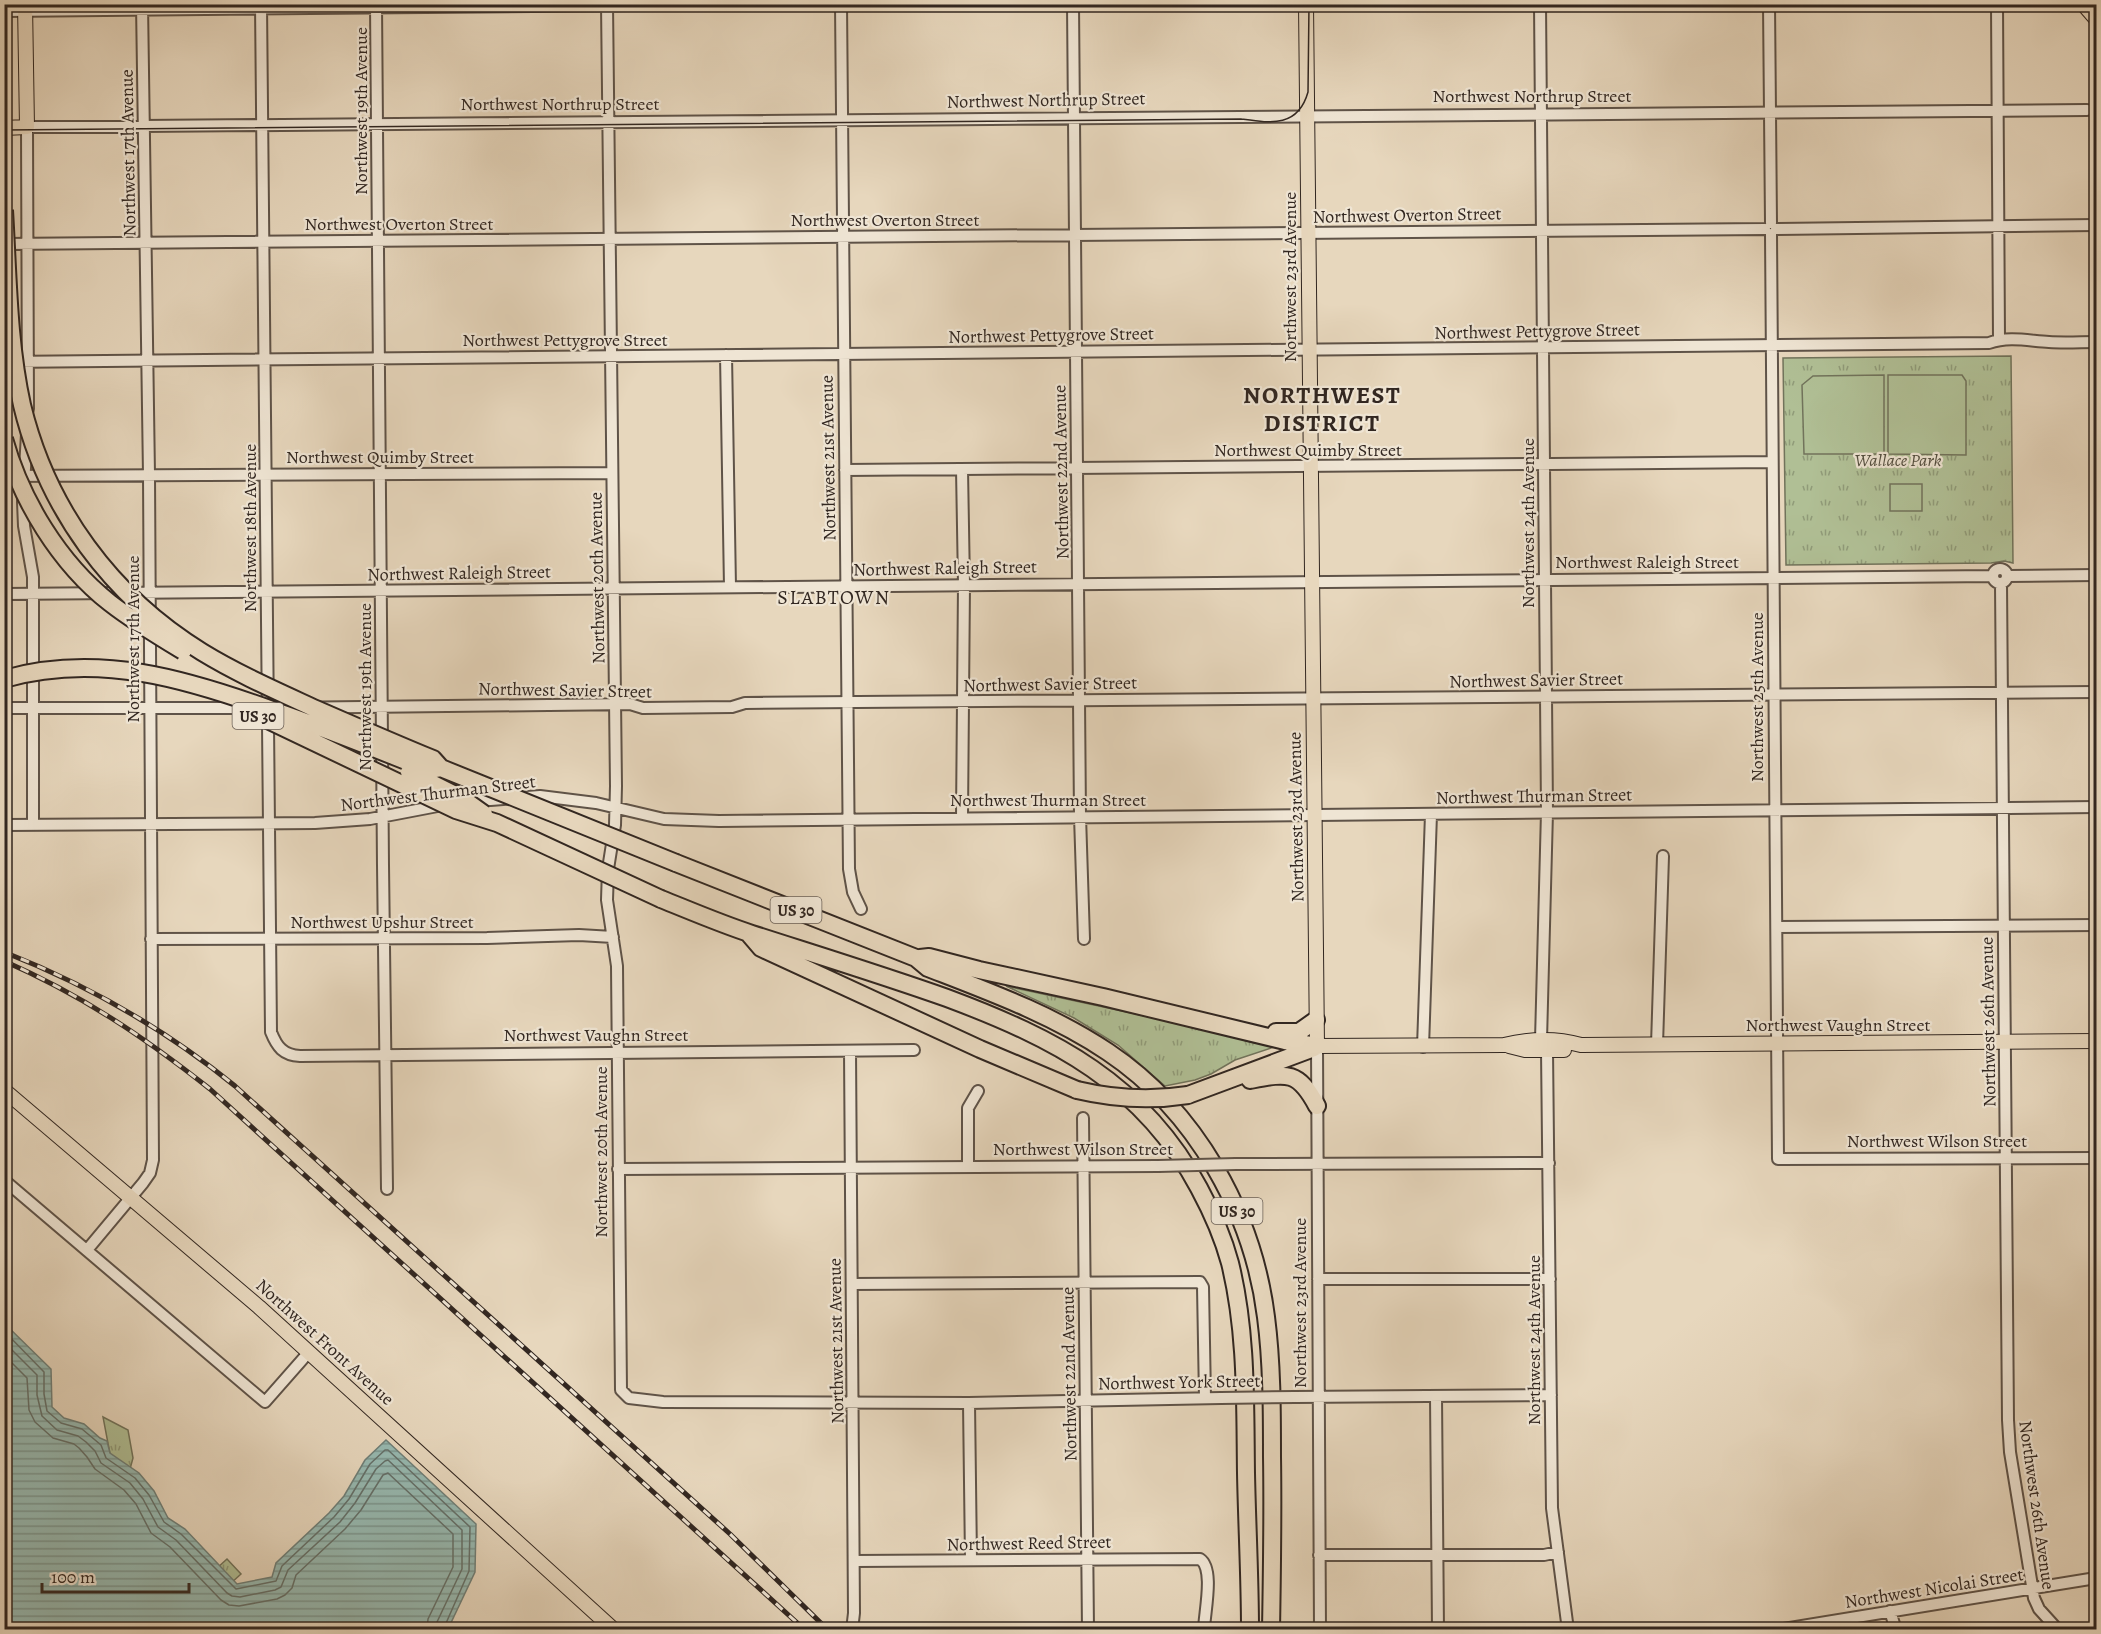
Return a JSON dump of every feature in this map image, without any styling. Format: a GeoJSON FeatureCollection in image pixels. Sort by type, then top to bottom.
{"type":"FeatureCollection","features":[{"type":"Feature","properties":{"kind":"highway"},"geometry":{"type":"LineString","coordinates":[[4,210],[14,349],[25,415],[38,457],[51,488],[94,558],[116,583],[164,626],[204,653],[274,690],[433,759],[441,768]]}},
{"type":"Feature","properties":{"kind":"highway"},"geometry":{"type":"LineString","coordinates":[[4,439],[21,486],[41,522],[80,574],[108,602],[189,655],[463,799],[497,823]]}},
{"type":"Feature","properties":{"kind":"highway","name":"US 30"},"geometry":{"type":"LineString","coordinates":[[4,680],[43,670],[71,667],[111,668],[162,675],[248,701],[429,770],[441,768],[916,958],[928,968],[1058,1023],[1110,1053],[1143,1080],[1188,1128],[1217,1172],[1237,1211],[1248,1240],[1266,1315],[1270,1362],[1273,1553],[1271,1629]]}},
{"type":"Feature","properties":{"kind":"highway","name":"US 30"},"geometry":{"type":"LineString","coordinates":[[4,680],[45,672],[90,669],[146,675],[184,685],[230,702],[456,810],[497,823],[661,899],[749,933],[854,966],[989,1014],[1034,1034],[1087,1064],[1112,1083],[1151,1120],[1173,1146],[1193,1176],[1217,1224],[1226,1249],[1236,1295],[1244,1366],[1250,1629]]}},
{"type":"Feature","properties":{"kind":"highway"},"geometry":{"type":"LineString","coordinates":[[749,933],[761,948],[980,1049],[1077,1090],[1111,1097],[1137,1100],[1188,1095],[1317,1047]]}},
{"type":"Feature","properties":{"kind":"highway"},"geometry":{"type":"LineString","coordinates":[[916,958],[929,957],[1317,1047]]}},
{"type":"Feature","properties":{"kind":"highway"},"geometry":{"type":"LineString","coordinates":[[1176,1016],[1220,1020],[1286,1033],[1299,1032],[1316,1020]]}},
{"type":"Feature","properties":{"kind":"highway"},"geometry":{"type":"LineString","coordinates":[[1214,1086],[1279,1074],[1289,1076],[1305,1086],[1317,1106]]}},
{"type":"Feature","properties":{"kind":"highway"},"geometry":{"type":"LineString","coordinates":[[1273,1553],[1281,1575],[1283,1629]]}},
{"type":"Feature","properties":{"kind":"main road","name":"Northwest 23rd Avenue"},"geometry":{"type":"LineString","coordinates":[[1306,4],[1317,1047]]}},
{"type":"Feature","properties":{"kind":"main road"},"geometry":{"type":"LineString","coordinates":[[2083,4],[2097,20]]}},
{"type":"Feature","properties":{"kind":"main road"},"geometry":{"type":"LineString","coordinates":[[25,8],[27,127]]}},
{"type":"Feature","properties":{"kind":"main road","name":"Northwest Northrup Street"},"geometry":{"type":"LineString","coordinates":[[4,128],[27,127]]}},
{"type":"Feature","properties":{"kind":"main road","name":"Northwest Vaughn Street"},"geometry":{"type":"LineString","coordinates":[[1317,1047],[1504,1045],[1525,1050],[1565,1041],[1581,1045],[2097,1041]]}},
{"type":"Feature","properties":{"kind":"main road","name":"Northwest Front Avenue"},"geometry":{"type":"LineString","coordinates":[[4,1090],[309,1352],[614,1629]]}},
{"type":"Feature","properties":{"kind":"street"},"geometry":{"type":"LineString","coordinates":[[4,11],[25,8],[731,4]]}},
{"type":"Feature","properties":{"kind":"street","name":"Northwest 21st Avenue"},"geometry":{"type":"LineString","coordinates":[[841,4],[849,869],[853,892],[861,909]]}},
{"type":"Feature","properties":{"kind":"street","name":"Northwest 22nd Avenue"},"geometry":{"type":"LineString","coordinates":[[1073,4],[1083,939]]}},
{"type":"Feature","properties":{"kind":"street","name":"Northwest 24th Avenue"},"geometry":{"type":"LineString","coordinates":[[1540,4],[1547,812],[1540,1029],[1544,1045],[1549,1163],[1552,1508],[1568,1629]]}},
{"type":"Feature","properties":{"kind":"street","name":"Northwest 25th Avenue"},"geometry":{"type":"LineString","coordinates":[[1769,4],[1778,1159]]}},
{"type":"Feature","properties":{"kind":"street"},"geometry":{"type":"LineString","coordinates":[[1997,4],[1999,339]]}},
{"type":"Feature","properties":{"kind":"street","name":"Northwest 20th Avenue"},"geometry":{"type":"LineString","coordinates":[[607,5],[615,704],[615,825],[607,900],[617,966],[620,1387],[629,1398]]}},
{"type":"Feature","properties":{"kind":"street","name":"Northwest 19th Avenue"},"geometry":{"type":"LineString","coordinates":[[376,6],[387,1189]]}},
{"type":"Feature","properties":{"kind":"street","name":"Northwest 17th Avenue"},"geometry":{"type":"LineString","coordinates":[[87,1250],[150,1173],[153,1160],[149,475],[142,7]]}},
{"type":"Feature","properties":{"kind":"street","name":"Northwest 18th Avenue"},"geometry":{"type":"LineString","coordinates":[[261,7],[271,1032],[280,1049]]}},
{"type":"Feature","properties":{"kind":"street","name":"Northwest Northrup Street"},"geometry":{"type":"LineString","coordinates":[[27,127],[2088,110]]}},
{"type":"Feature","properties":{"kind":"street"},"geometry":{"type":"LineString","coordinates":[[27,127],[29,362],[23,512],[32,569],[33,594],[33,825]]}},
{"type":"Feature","properties":{"kind":"street","name":"Northwest Overton Street"},"geometry":{"type":"LineString","coordinates":[[4,244],[2097,225]]}},
{"type":"Feature","properties":{"kind":"street","name":"Northwest Pettygrove Street"},"geometry":{"type":"LineString","coordinates":[[4,362],[1989,343],[1999,339],[2097,342]]}},
{"type":"Feature","properties":{"kind":"street"},"geometry":{"type":"LineString","coordinates":[[726,356],[730,587]]}},
{"type":"Feature","properties":{"kind":"street","name":"Northwest Quimby Street"},"geometry":{"type":"LineString","coordinates":[[845,470],[1772,462]]}},
{"type":"Feature","properties":{"kind":"street"},"geometry":{"type":"LineString","coordinates":[[962,469],[964,585],[962,817]]}},
{"type":"Feature","properties":{"kind":"street","name":"Northwest Quimby Street"},"geometry":{"type":"LineString","coordinates":[[4,476],[612,473]]}},
{"type":"Feature","properties":{"kind":"street","name":"Northwest Raleigh Street"},"geometry":{"type":"LineString","coordinates":[[4,594],[1773,577],[2001,579],[2097,575]]}},
{"type":"Feature","properties":{"kind":"street","name":"Northwest 26th Avenue"},"geometry":{"type":"LineString","coordinates":[[2001,579],[2009,1438],[2034,1598],[2039,1609],[2058,1629]]}},
{"type":"Feature","properties":{"kind":"street","name":"Northwest Savier Street"},"geometry":{"type":"LineString","coordinates":[[4,708],[630,704],[643,708],[732,707],[745,703],[1080,699],[2097,692]]}},
{"type":"Feature","properties":{"kind":"street","name":"Northwest Thurman Street"},"geometry":{"type":"LineString","coordinates":[[4,825],[341,822],[458,803],[540,796],[569,798],[674,820],[2097,807]]}},
{"type":"Feature","properties":{"kind":"street"},"geometry":{"type":"LineString","coordinates":[[1423,1047],[1431,814]]}},
{"type":"Feature","properties":{"kind":"street"},"geometry":{"type":"LineString","coordinates":[[1657,1045],[1663,856]]}},
{"type":"Feature","properties":{"kind":"street"},"geometry":{"type":"LineString","coordinates":[[1777,927],[2097,925]]}},
{"type":"Feature","properties":{"kind":"street","name":"Northwest Upshur Street"},"geometry":{"type":"LineString","coordinates":[[151,939],[579,934],[613,937]]}},
{"type":"Feature","properties":{"kind":"street","name":"Northwest 23rd Avenue"},"geometry":{"type":"LineString","coordinates":[[1317,1047],[1320,1629]]}},
{"type":"Feature","properties":{"kind":"street","name":"Northwest Vaughn Street"},"geometry":{"type":"LineString","coordinates":[[280,1049],[288,1054],[300,1056],[914,1050]]}},
{"type":"Feature","properties":{"kind":"street","name":"Northwest 21st Avenue"},"geometry":{"type":"LineString","coordinates":[[850,1051],[853,1629]]}},
{"type":"Feature","properties":{"kind":"street"},"geometry":{"type":"LineString","coordinates":[[968,1166],[968,1108],[978,1090]]}},
{"type":"Feature","properties":{"kind":"street","name":"Northwest 22nd Avenue"},"geometry":{"type":"LineString","coordinates":[[1083,1118],[1088,1629]]}},
{"type":"Feature","properties":{"kind":"street","name":"Northwest Wilson Street"},"geometry":{"type":"LineString","coordinates":[[1778,1159],[2097,1158]]}},
{"type":"Feature","properties":{"kind":"street","name":"Northwest Wilson Street"},"geometry":{"type":"LineString","coordinates":[[618,1169],[1549,1163]]}},
{"type":"Feature","properties":{"kind":"street"},"geometry":{"type":"LineString","coordinates":[[4,1180],[265,1402],[309,1352]]}},
{"type":"Feature","properties":{"kind":"street"},"geometry":{"type":"LineString","coordinates":[[1318,1279],[1550,1279]]}},
{"type":"Feature","properties":{"kind":"street"},"geometry":{"type":"LineString","coordinates":[[852,1284],[1200,1282],[1203,1287],[1205,1398]]}},
{"type":"Feature","properties":{"kind":"street","name":"Northwest York Street"},"geometry":{"type":"LineString","coordinates":[[629,1398],[663,1402],[969,1402],[1551,1395]]}},
{"type":"Feature","properties":{"kind":"street"},"geometry":{"type":"LineString","coordinates":[[1436,1396],[1438,1629]]}},
{"type":"Feature","properties":{"kind":"street"},"geometry":{"type":"LineString","coordinates":[[969,1402],[971,1560]]}},
{"type":"Feature","properties":{"kind":"street"},"geometry":{"type":"LineString","coordinates":[[1319,1555],[1544,1555],[1558,1552]]}},
{"type":"Feature","properties":{"kind":"street","name":"Northwest Reed Street"},"geometry":{"type":"LineString","coordinates":[[854,1561],[1195,1558],[1204,1562],[1207,1569],[1207,1610],[1204,1629]]}},
{"type":"Feature","properties":{"kind":"street","name":"Northwest Nicolai Street"},"geometry":{"type":"LineString","coordinates":[[1777,1629],[2097,1578]]}},
{"type":"Feature","properties":{"kind":"street"},"geometry":{"type":"LineString","coordinates":[[1890,1611],[1896,1629]]}},
{"type":"Feature","properties":{"kind":"green space","name":"Wallace Park"},"geometry":{"type":"Polygon","coordinates":[[[2011,356],[2013,563],[2004,561],[1786,565],[1783,358],[2011,356]]]}},
{"type":"Feature","properties":{"kind":"green space"},"geometry":{"type":"Polygon","coordinates":[[[1884,375],[1884,454],[1804,454],[1802,385],[1813,376],[1884,375]]]}},
{"type":"Feature","properties":{"kind":"green space"},"geometry":{"type":"Polygon","coordinates":[[[1888,375],[1962,375],[1966,381],[1966,455],[1888,454],[1888,375]]]}},
{"type":"Feature","properties":{"kind":"green space"},"geometry":{"type":"Polygon","coordinates":[[[1890,484],[1922,484],[1922,511],[1890,511],[1890,484]]]}},
{"type":"Feature","properties":{"kind":"green space"},"geometry":{"type":"Polygon","coordinates":[[[1006,986],[1280,1045],[1235,1060],[1195,1080],[1165,1086],[1118,1045],[1074,1018],[1006,986]]]}},
{"type":"Feature","properties":{"kind":"green space"},"geometry":{"type":"Polygon","coordinates":[[[103,1417],[128,1430],[133,1458],[130,1469],[206,1578],[227,1559],[241,1574],[197,1614],[110,1454],[103,1417]]]}},
{"type":"Feature","properties":{"kind":"water"},"geometry":{"type":"Polygon","coordinates":[[[4,1323],[51,1369],[52,1407],[64,1418],[84,1424],[107,1441],[110,1453],[139,1473],[154,1491],[168,1518],[185,1529],[237,1584],[272,1577],[276,1563],[329,1513],[344,1496],[365,1460],[386,1440],[476,1524],[475,1572],[448,1629],[5,1629],[4,1323]]]}},
{"type":"Feature","properties":{"kind":"tram line"},"geometry":{"type":"LineString","coordinates":[[4,130],[1241,119],[1272,122],[1290,117],[1297,112],[1308,92],[1309,4]]}},
{"type":"Feature","properties":{"kind":"railway"},"geometry":{"type":"LineString","coordinates":[[4,952],[66,979],[125,1010],[181,1046],[235,1086],[730,1534],[828,1630]]}},
{"type":"Feature","properties":{"kind":"railway"},"geometry":{"type":"LineString","coordinates":[[4,961],[60,988],[112,1018],[210,1089],[805,1630]]}},
{"type":"Feature","properties":{"kind":"district","name":"NORTHWEST DISTRICT"},"geometry":{"type":"Point","coordinates":[1322,409]}},
{"type":"Feature","properties":{"kind":"district","name":"SLABTOWN"},"geometry":{"type":"Point","coordinates":[834,597]}}]}
